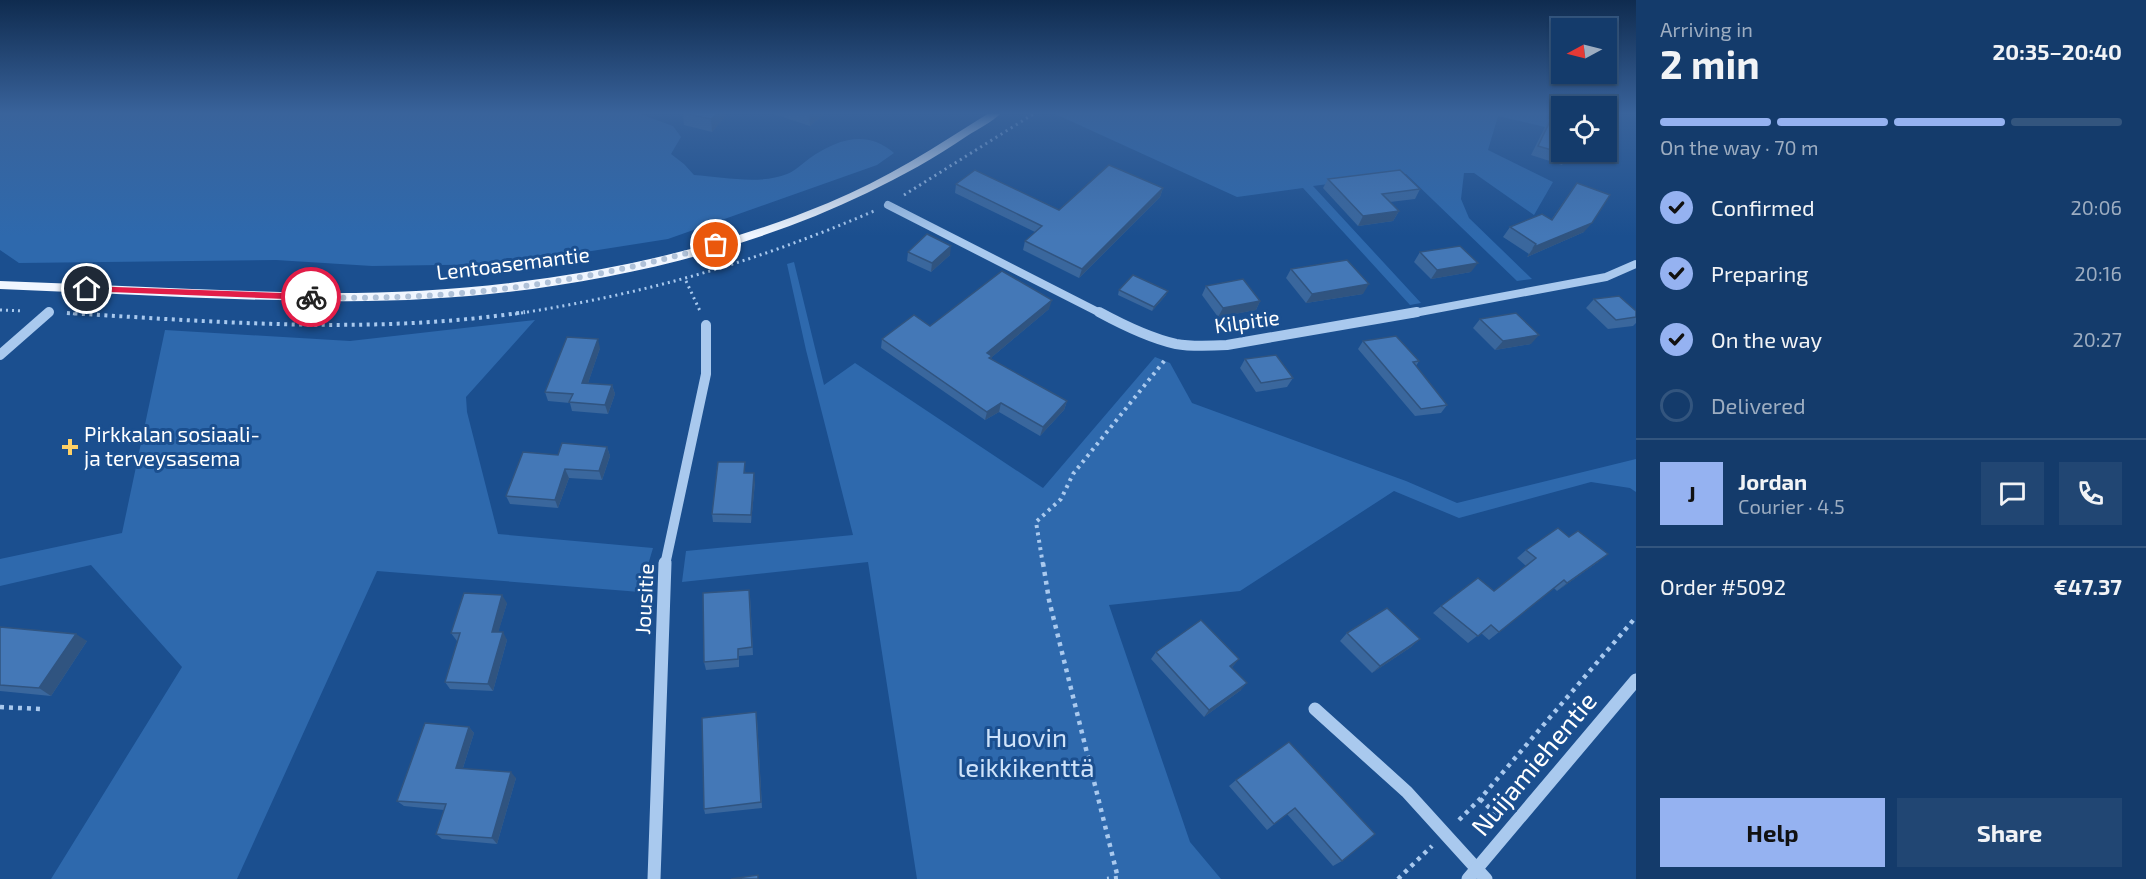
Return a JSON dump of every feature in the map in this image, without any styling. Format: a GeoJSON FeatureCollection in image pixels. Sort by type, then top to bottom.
{"type":"FeatureCollection","features":[{"type":"Feature","properties":{"kind":"main road","name":"Lentoasemantie"},"geometry":{"type":"LineString","coordinates":[[0,285],[326,297],[468,292],[519,287],[682,255],[806,215],[900,173],[930,154]]}},
{"type":"Feature","properties":{"kind":"street","name":"Kilpitie"},"geometry":{"type":"LineString","coordinates":[[888,205],[1136,331],[1176,344],[1199,346],[1251,342],[1550,289],[1606,277],[1636,264]]}},
{"type":"Feature","properties":{"kind":"street"},"geometry":{"type":"LineString","coordinates":[[0,356],[49,312]]}},
{"type":"Feature","properties":{"kind":"street","name":"Jousitie"},"geometry":{"type":"LineString","coordinates":[[654,879],[664,569],[706,374],[706,325]]}},
{"type":"Feature","properties":{"kind":"street","name":"Nuijamiehentie"},"geometry":{"type":"LineString","coordinates":[[1477,876],[1636,680]]}},
{"type":"Feature","properties":{"kind":"street"},"geometry":{"type":"LineString","coordinates":[[1315,709],[1407,792],[1446,833],[1477,876]]}},
{"type":"Feature","properties":{"kind":"path"},"geometry":{"type":"LineString","coordinates":[[686,281],[706,325]]}},
{"type":"Feature","properties":{"kind":"path"},"geometry":{"type":"LineString","coordinates":[[1107,879],[1118,878],[1049,600],[1035,522],[1061,499],[1073,474],[1164,363],[1176,344]]}},
{"type":"Feature","properties":{"kind":"path"},"geometry":{"type":"LineString","coordinates":[[1398,879],[1480,800],[1636,617]]}},
{"type":"Feature","properties":{"kind":"path"},"geometry":{"type":"LineString","coordinates":[[0,707],[40,709]]}},
{"type":"Feature","properties":{"kind":"green space"},"geometry":{"type":"Polygon","coordinates":[[[0,154],[671,154],[694,175],[753,180],[787,174],[816,154],[893,154],[877,165],[668,239],[509,264],[372,266],[276,260],[19,263],[0,250],[0,154]]]}},
{"type":"Feature","properties":{"kind":"green space"},"geometry":{"type":"Polygon","coordinates":[[[1143,154],[1496,154],[1553,182],[1534,215],[1474,173],[1464,173],[1461,199],[1469,218],[1532,279],[1517,281],[1406,174],[1313,186],[1421,303],[1410,305],[1303,188],[1237,197],[1143,154]]]}},
{"type":"Feature","properties":{"kind":"green space","name":"Huovin leikkikenttä"},"geometry":{"type":"Polygon","coordinates":[[[794,262],[824,385],[855,363],[1043,488],[1155,357],[1170,363],[1192,403],[1406,481],[1457,503],[1636,459],[1636,492],[1630,488],[1591,482],[1459,518],[1394,491],[1240,591],[1109,605],[1190,842],[1221,879],[917,879],[868,562],[682,582],[686,551],[853,535],[806,350],[787,264],[794,262]]]}},
{"type":"Feature","properties":{"kind":"green space"},"geometry":{"type":"Polygon","coordinates":[[[535,320],[466,397],[467,412],[498,534],[653,548],[640,592],[377,571],[237,879],[51,879],[182,667],[91,565],[0,586],[0,559],[122,533],[165,330],[350,341],[535,320]]]}},
{"type":"Feature","properties":{"kind":"building"},"geometry":{"type":"Polygon","coordinates":[[[1109,165],[1163,188],[1082,269],[1025,241],[1042,226],[956,184],[975,170],[1059,210],[1109,165]]]}},
{"type":"Feature","properties":{"kind":"building"},"geometry":{"type":"Polygon","coordinates":[[[1400,170],[1420,189],[1382,194],[1399,211],[1363,216],[1328,179],[1400,170]]]}},
{"type":"Feature","properties":{"kind":"building"},"geometry":{"type":"Polygon","coordinates":[[[1577,183],[1610,195],[1592,223],[1534,247],[1536,244],[1510,227],[1542,214],[1552,220],[1577,183]]]}},
{"type":"Feature","properties":{"kind":"building"},"geometry":{"type":"Polygon","coordinates":[[[927,234],[951,246],[932,263],[908,252],[927,234]]]}},
{"type":"Feature","properties":{"kind":"building"},"geometry":{"type":"Polygon","coordinates":[[[1460,246],[1478,263],[1437,270],[1420,252],[1460,246]]]}},
{"type":"Feature","properties":{"kind":"building"},"geometry":{"type":"Polygon","coordinates":[[[1347,260],[1369,284],[1312,294],[1291,269],[1347,260]]]}},
{"type":"Feature","properties":{"kind":"building"},"geometry":{"type":"Polygon","coordinates":[[[1002,271],[1052,300],[987,353],[992,356],[989,358],[1067,401],[1043,427],[1001,403],[987,412],[882,339],[914,315],[930,326],[1002,271]]]}},
{"type":"Feature","properties":{"kind":"building"},"geometry":{"type":"Polygon","coordinates":[[[1133,275],[1168,291],[1154,307],[1119,290],[1133,275]]]}},
{"type":"Feature","properties":{"kind":"building"},"geometry":{"type":"Polygon","coordinates":[[[1243,279],[1260,301],[1223,308],[1206,286],[1243,279]]]}},
{"type":"Feature","properties":{"kind":"building"},"geometry":{"type":"Polygon","coordinates":[[[1619,296],[1636,311],[1636,317],[1616,320],[1594,299],[1619,296]]]}},
{"type":"Feature","properties":{"kind":"building"},"geometry":{"type":"Polygon","coordinates":[[[1516,313],[1539,335],[1503,341],[1480,319],[1516,313]]]}},
{"type":"Feature","properties":{"kind":"building"},"geometry":{"type":"Polygon","coordinates":[[[1396,336],[1419,361],[1413,362],[1447,405],[1421,409],[1363,341],[1396,336]]]}},
{"type":"Feature","properties":{"kind":"building"},"geometry":{"type":"Polygon","coordinates":[[[567,337],[598,339],[582,383],[612,385],[605,405],[569,402],[573,394],[545,392],[567,337]]]}},
{"type":"Feature","properties":{"kind":"building"},"geometry":{"type":"Polygon","coordinates":[[[1276,355],[1293,378],[1261,383],[1245,359],[1276,355]]]}},
{"type":"Feature","properties":{"kind":"building"},"geometry":{"type":"Polygon","coordinates":[[[562,443],[607,447],[599,471],[565,469],[555,500],[506,496],[523,452],[558,455],[562,443]]]}},
{"type":"Feature","properties":{"kind":"building"},"geometry":{"type":"Polygon","coordinates":[[[718,462],[745,462],[744,473],[754,473],[751,515],[712,514],[718,462]]]}},
{"type":"Feature","properties":{"kind":"building"},"geometry":{"type":"Polygon","coordinates":[[[1558,528],[1569,537],[1578,531],[1608,554],[1567,583],[1564,580],[1499,632],[1491,625],[1478,636],[1441,606],[1478,578],[1494,591],[1536,558],[1526,550],[1558,528]]]}},
{"type":"Feature","properties":{"kind":"building"},"geometry":{"type":"Polygon","coordinates":[[[749,590],[752,647],[738,649],[738,659],[704,662],[703,593],[749,590]]]}},
{"type":"Feature","properties":{"kind":"building"},"geometry":{"type":"Polygon","coordinates":[[[464,593],[502,595],[492,632],[503,632],[488,684],[445,682],[460,633],[451,633],[464,593]]]}},
{"type":"Feature","properties":{"kind":"building"},"geometry":{"type":"Polygon","coordinates":[[[1387,608],[1420,639],[1380,666],[1347,633],[1387,608]]]}},
{"type":"Feature","properties":{"kind":"building"},"geometry":{"type":"Polygon","coordinates":[[[1201,620],[1239,659],[1230,666],[1247,683],[1209,710],[1156,652],[1201,620]]]}},
{"type":"Feature","properties":{"kind":"building"},"geometry":{"type":"Polygon","coordinates":[[[0,627],[76,634],[39,688],[0,685],[0,627]]]}},
{"type":"Feature","properties":{"kind":"building"},"geometry":{"type":"Polygon","coordinates":[[[756,712],[761,802],[704,809],[702,718],[756,712]]]}},
{"type":"Feature","properties":{"kind":"building"},"geometry":{"type":"Polygon","coordinates":[[[425,723],[469,727],[456,768],[511,772],[492,838],[436,834],[446,804],[397,801],[425,723]]]}},
{"type":"Feature","properties":{"kind":"building"},"geometry":{"type":"Polygon","coordinates":[[[1289,742],[1375,834],[1342,861],[1295,808],[1274,824],[1236,780],[1289,742]]]}},
{"type":"Feature","properties":{"kind":"building"},"geometry":{"type":"Polygon","coordinates":[[[758,875],[758,879],[731,879],[758,875]]]}},
{"type":"Feature","properties":{"kind":"way so far"},"geometry":{"type":"LineString","coordinates":[[311,297],[418,295],[519,287],[647,263],[716,245]]}},
{"type":"Feature","properties":{"kind":"place","name":"Pirkkalan sosiaali- ja terveysasema"},"geometry":{"type":"Point","coordinates":[70,447]}},
{"type":"Feature","properties":{"kind":"route"},"geometry":{"type":"LineString","coordinates":[[87,289],[311,297]]}}]}
